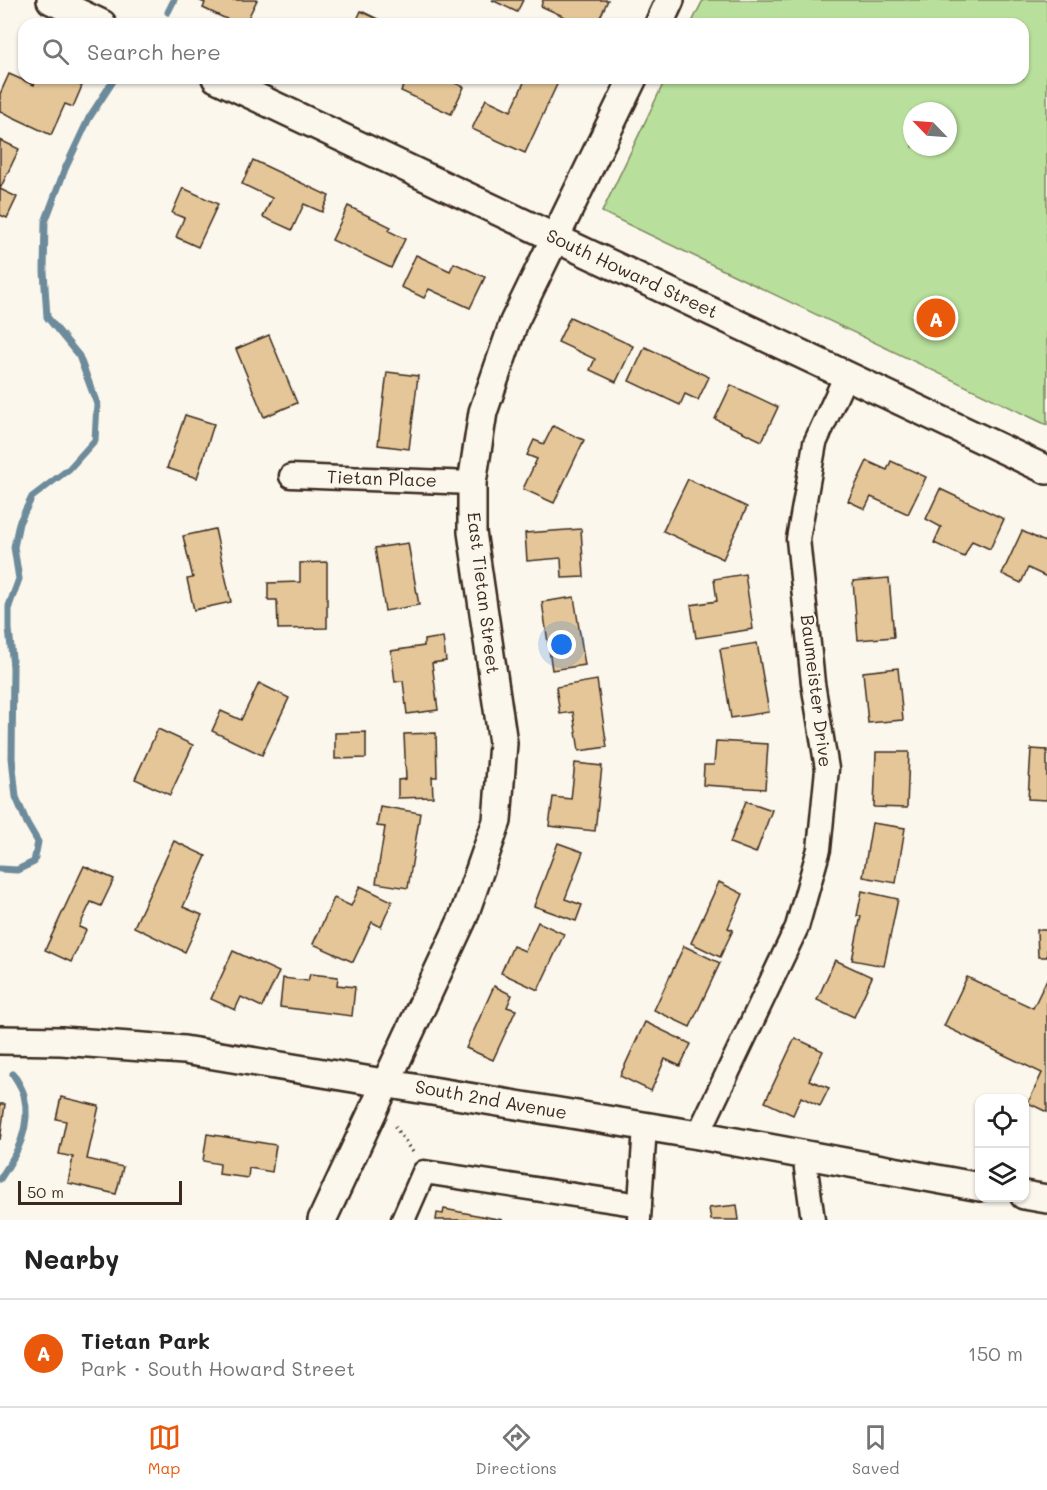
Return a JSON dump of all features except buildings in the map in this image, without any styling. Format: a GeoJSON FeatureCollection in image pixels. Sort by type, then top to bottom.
{"type":"FeatureCollection","features":[{"type":"Feature","properties":{"kind":"main road"},"geometry":{"type":"LineString","coordinates":[[51,0],[89,18]]}},
{"type":"Feature","properties":{"kind":"main road"},"geometry":{"type":"LineString","coordinates":[[662,18],[670,0]]}},
{"type":"Feature","properties":{"kind":"main road","name":"South Howard Street"},"geometry":{"type":"LineString","coordinates":[[229,84],[1047,470]]}},
{"type":"Feature","properties":{"kind":"main road","name":"East Tietan Street"},"geometry":{"type":"LineString","coordinates":[[322,1220],[463,918],[497,821],[503,743],[472,531],[472,483],[483,412],[510,333],[630,84]]}},
{"type":"Feature","properties":{"kind":"main road","name":"South 2nd Avenue"},"geometry":{"type":"LineString","coordinates":[[0,1040],[61,1041],[184,1050],[698,1135],[975,1186]]}},
{"type":"Feature","properties":{"kind":"main road"},"geometry":{"type":"LineString","coordinates":[[1029,1196],[1047,1200]]}},
{"type":"Feature","properties":{"kind":"street","name":"Baumeister Drive"},"geometry":{"type":"LineString","coordinates":[[698,1135],[797,927],[819,849],[827,769],[813,683],[798,539],[815,443],[846,375]]}},
{"type":"Feature","properties":{"kind":"street","name":"Tietan Place"},"geometry":{"type":"LineString","coordinates":[[291,476],[472,483]]}},
{"type":"Feature","properties":{"kind":"street"},"geometry":{"type":"LineString","coordinates":[[403,1220],[424,1172],[639,1212],[645,1126]]}},
{"type":"Feature","properties":{"kind":"street"},"geometry":{"type":"LineString","coordinates":[[804,1154],[813,1220]]}},
{"type":"Feature","properties":{"kind":"path"},"geometry":{"type":"LineString","coordinates":[[395,1126],[424,1172]]}},
{"type":"Feature","properties":{"kind":"green space"},"geometry":{"type":"Polygon","coordinates":[[[703,0],[1047,0],[1047,425],[602,212],[663,84],[1029,84],[1029,18],[694,18],[703,0]]]}},
{"type":"Feature","properties":{"kind":"waterway"},"geometry":{"type":"LineString","coordinates":[[168,12],[174,0]]}},
{"type":"Feature","properties":{"kind":"waterway"},"geometry":{"type":"LineString","coordinates":[[0,869],[17,870],[34,862],[38,842],[16,797],[12,758],[13,667],[9,606],[19,579],[14,547],[19,523],[32,497],[69,469],[95,440],[97,404],[79,356],[47,317],[44,271],[45,222],[65,169],[89,118],[111,84]]}},
{"type":"Feature","properties":{"kind":"waterway"},"geometry":{"type":"LineString","coordinates":[[0,1179],[17,1150],[26,1118],[24,1095],[13,1074]]}},
{"type":"Feature","properties":{"kind":"place","name":"Tietan Park"},"geometry":{"type":"Point","coordinates":[936,318]}}]}
